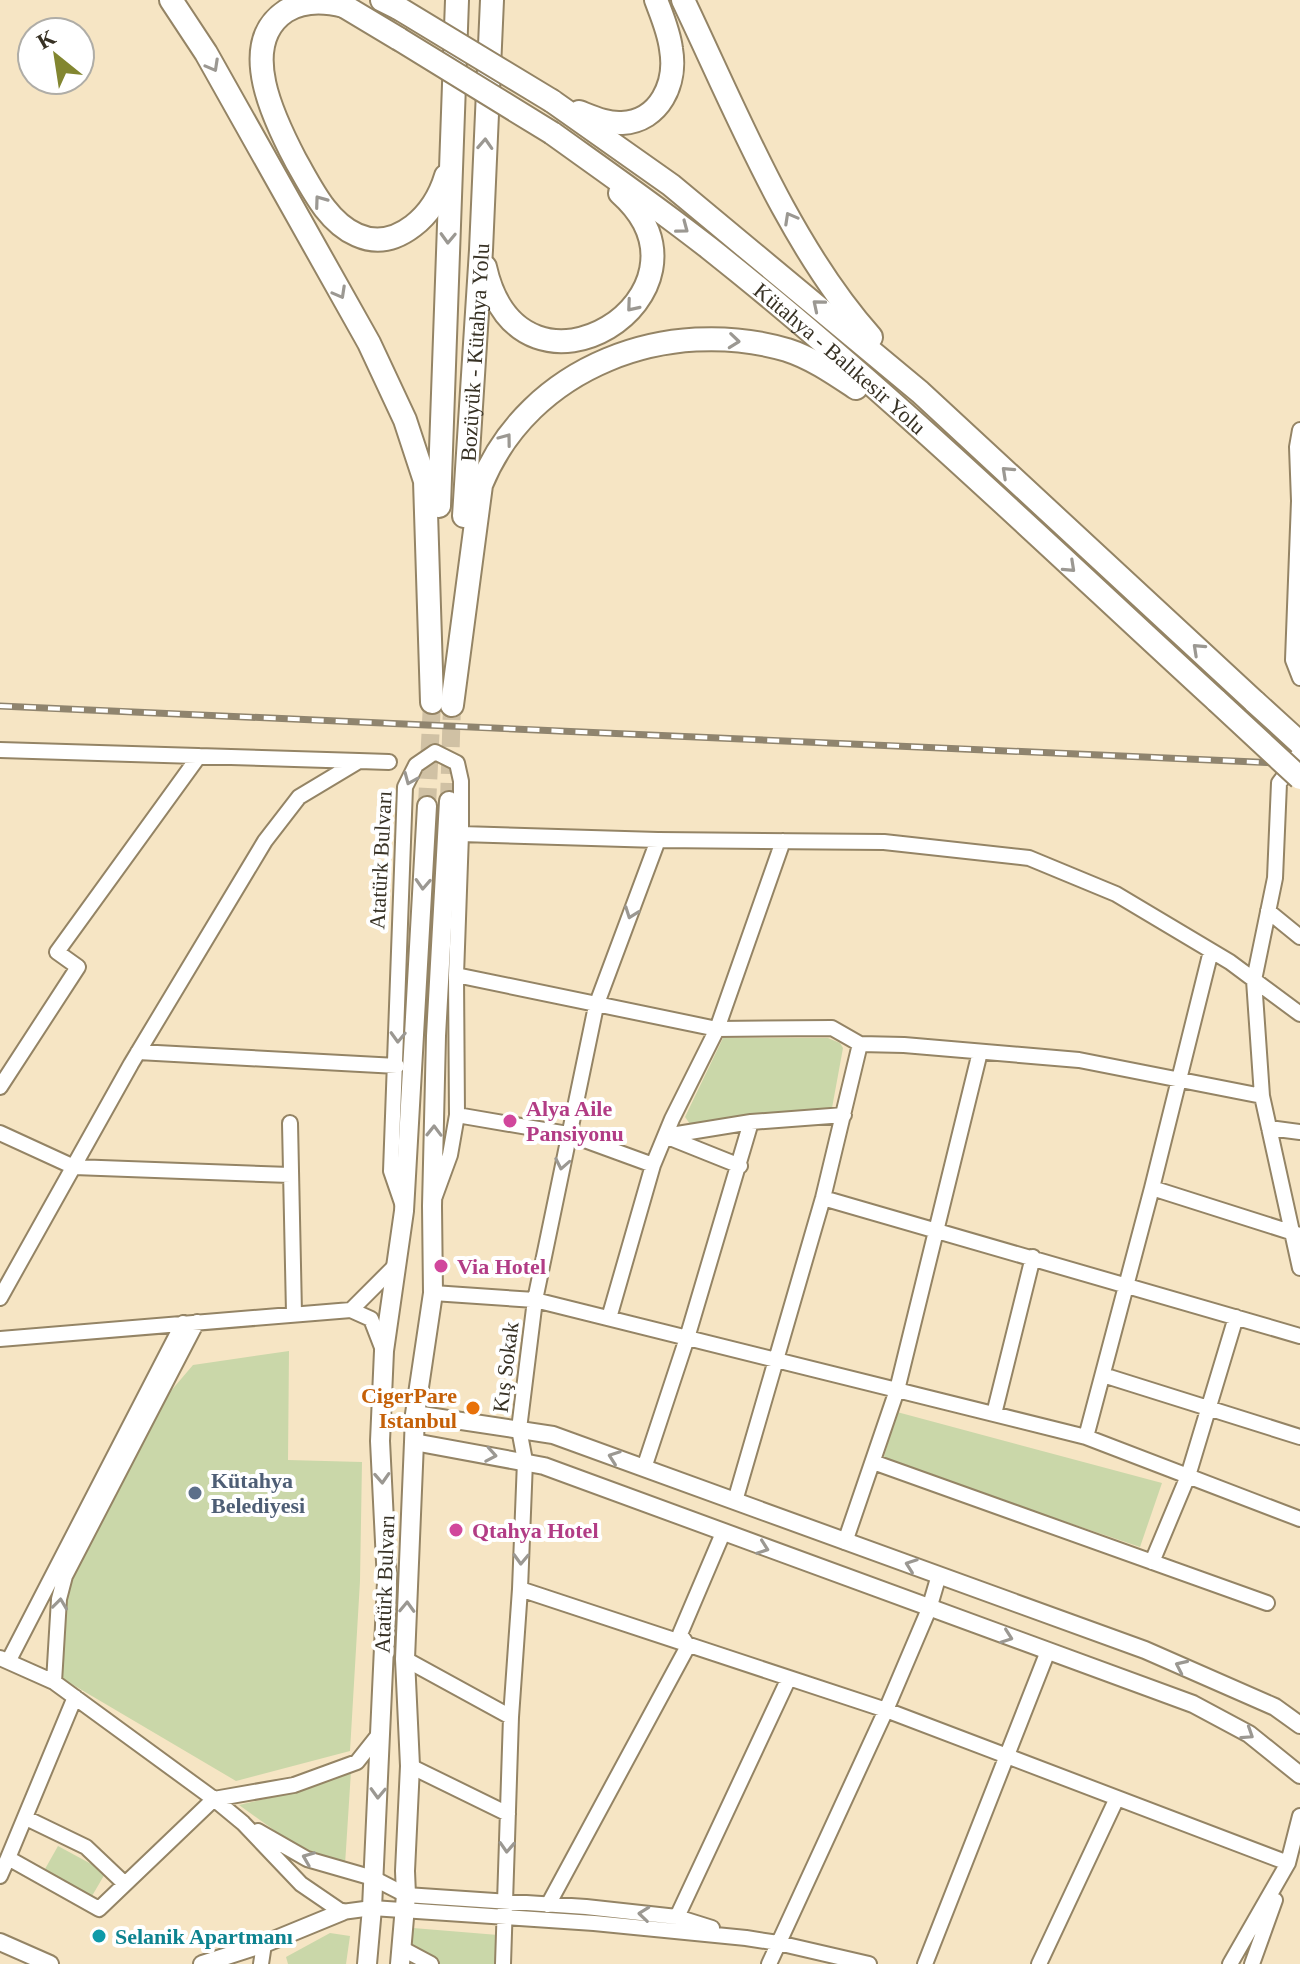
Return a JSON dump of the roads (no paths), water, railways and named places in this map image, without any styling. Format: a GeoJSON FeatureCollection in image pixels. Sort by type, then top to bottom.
{"type":"FeatureCollection","features":[{"type":"Feature","properties":{"kind":"highway"},"geometry":{"type":"LineString","coordinates":[[171,0],[206,53],[362,331],[405,420],[425,481],[442,703]]}},
{"type":"Feature","properties":{"kind":"highway","name":"Bozüyük - Kütahya Yolu"},"geometry":{"type":"LineString","coordinates":[[442,703],[451,160],[457,0]]}},
{"type":"Feature","properties":{"kind":"highway","name":"Bozüyük - Kütahya Yolu"},"geometry":{"type":"LineString","coordinates":[[442,703],[481,250],[492,0]]}},
{"type":"Feature","properties":{"kind":"highway"},"geometry":{"type":"LineString","coordinates":[[552,101],[598,120],[620,123],[639,120],[657,108],[667,92],[672,50],[656,0]]}},
{"type":"Feature","properties":{"kind":"highway"},"geometry":{"type":"LineString","coordinates":[[683,0],[771,184],[800,236],[848,309],[920,392]]}},
{"type":"Feature","properties":{"kind":"highway"},"geometry":{"type":"LineString","coordinates":[[339,3],[323,1],[290,8],[268,28],[262,45],[266,91],[278,123],[311,187],[331,216],[356,235],[380,241],[402,235],[420,221],[441,190],[451,160]]}},
{"type":"Feature","properties":{"kind":"highway","name":"Kütahya - Balıkesir Yolu"},"geometry":{"type":"LineString","coordinates":[[339,3],[552,133],[709,248],[930,438],[1300,778]]}},
{"type":"Feature","properties":{"kind":"highway","name":"Kütahya - Balıkesir Yolu"},"geometry":{"type":"LineString","coordinates":[[390,3],[552,101],[671,185],[920,392],[1300,742]]}},
{"type":"Feature","properties":{"kind":"highway"},"geometry":{"type":"LineString","coordinates":[[481,250],[488,284],[499,304],[526,331],[546,339],[568,342],[600,332],[627,314],[641,296],[649,276],[651,255],[640,216],[626,199],[552,133]]}},
{"type":"Feature","properties":{"kind":"highway"},"geometry":{"type":"LineString","coordinates":[[442,703],[481,485],[492,460],[506,438],[546,396],[594,365],[643,346],[675,341],[703,339],[764,345],[790,351],[816,364],[930,438]]}},
{"type":"Feature","properties":{"kind":"main road","name":"Atatürk Bulvarı"},"geometry":{"type":"LineString","coordinates":[[401,1956],[410,1766],[405,1659],[415,1414],[433,1293],[436,1036],[449,801]]}},
{"type":"Feature","properties":{"kind":"main road","name":"Atatürk Bulvarı"},"geometry":{"type":"LineString","coordinates":[[367,1964],[387,1582],[380,1441],[384,1351],[404,1211],[427,806]]}},
{"type":"Feature","properties":{"kind":"main road"},"geometry":{"type":"LineString","coordinates":[[380,1441],[414,1442]]}},
{"type":"Feature","properties":{"kind":"street"},"geometry":{"type":"LineString","coordinates":[[1300,430],[1297,447],[1299,500],[1293,660],[1300,676]]}},
{"type":"Feature","properties":{"kind":"street"},"geometry":{"type":"LineString","coordinates":[[1300,742],[1294,763],[1279,783],[1275,878],[1254,980],[1262,1096],[1296,1234],[1300,1268]]}},
{"type":"Feature","properties":{"kind":"street"},"geometry":{"type":"LineString","coordinates":[[0,750],[389,762]]}},
{"type":"Feature","properties":{"kind":"street","name":"Atatürk Bulvarı"},"geometry":{"type":"LineString","coordinates":[[404,1211],[391,1171],[405,787],[416,765],[435,752],[457,763],[461,781],[461,834],[456,975],[457,1115],[450,1155],[432,1206]]}},
{"type":"Feature","properties":{"kind":"street"},"geometry":{"type":"LineString","coordinates":[[0,1087],[78,967],[57,952],[199,756]]}},
{"type":"Feature","properties":{"kind":"street"},"geometry":{"type":"LineString","coordinates":[[0,1298],[7,1269],[74,1167],[138,1052],[265,841],[299,797],[359,761]]}},
{"type":"Feature","properties":{"kind":"street"},"geometry":{"type":"LineString","coordinates":[[461,834],[884,842],[1029,858],[1116,894],[1211,951],[1300,1014]]}},
{"type":"Feature","properties":{"kind":"street","name":"Kış Sokak"},"geometry":{"type":"LineString","coordinates":[[503,1964],[511,1717],[525,1461],[519,1429],[535,1300],[596,1006],[658,840]]}},
{"type":"Feature","properties":{"kind":"street"},"geometry":{"type":"LineString","coordinates":[[609,1318],[653,1165],[717,1029],[783,841]]}},
{"type":"Feature","properties":{"kind":"street"},"geometry":{"type":"LineString","coordinates":[[1268,911],[1300,937]]}},
{"type":"Feature","properties":{"kind":"street"},"geometry":{"type":"LineString","coordinates":[[1086,1437],[1211,951]]}},
{"type":"Feature","properties":{"kind":"street"},"geometry":{"type":"LineString","coordinates":[[456,975],[717,1029],[832,1028],[860,1044],[1079,1060],[1262,1096]]}},
{"type":"Feature","properties":{"kind":"street"},"geometry":{"type":"LineString","coordinates":[[735,1501],[823,1198],[860,1044]]}},
{"type":"Feature","properties":{"kind":"street"},"geometry":{"type":"LineString","coordinates":[[138,1052],[397,1066]]}},
{"type":"Feature","properties":{"kind":"street"},"geometry":{"type":"LineString","coordinates":[[845,1542],[897,1390],[980,1052]]}},
{"type":"Feature","properties":{"kind":"street"},"geometry":{"type":"LineString","coordinates":[[457,1115],[568,1134],[653,1165]]}},
{"type":"Feature","properties":{"kind":"street"},"geometry":{"type":"LineString","coordinates":[[665,1136],[751,1122],[844,1115]]}},
{"type":"Feature","properties":{"kind":"street"},"geometry":{"type":"LineString","coordinates":[[644,1468],[687,1338],[751,1122]]}},
{"type":"Feature","properties":{"kind":"street"},"geometry":{"type":"LineString","coordinates":[[290,1123],[294,1313]]}},
{"type":"Feature","properties":{"kind":"street"},"geometry":{"type":"LineString","coordinates":[[1269,1128],[1300,1132]]}},
{"type":"Feature","properties":{"kind":"street"},"geometry":{"type":"LineString","coordinates":[[0,1133],[74,1167],[290,1175]]}},
{"type":"Feature","properties":{"kind":"street"},"geometry":{"type":"LineString","coordinates":[[665,1136],[740,1166]]}},
{"type":"Feature","properties":{"kind":"street"},"geometry":{"type":"LineString","coordinates":[[1152,1188],[1296,1234]]}},
{"type":"Feature","properties":{"kind":"street"},"geometry":{"type":"LineString","coordinates":[[823,1198],[1300,1336]]}},
{"type":"Feature","properties":{"kind":"street"},"geometry":{"type":"LineString","coordinates":[[994,1414],[1033,1257]]}},
{"type":"Feature","properties":{"kind":"street"},"geometry":{"type":"LineString","coordinates":[[351,1310],[395,1266]]}},
{"type":"Feature","properties":{"kind":"street"},"geometry":{"type":"LineString","coordinates":[[433,1293],[535,1300],[1086,1437],[1300,1519]]}},
{"type":"Feature","properties":{"kind":"street"},"geometry":{"type":"LineString","coordinates":[[0,1339],[351,1310],[371,1319],[384,1351]]}},
{"type":"Feature","properties":{"kind":"street"},"geometry":{"type":"LineString","coordinates":[[1152,1562],[1188,1476],[1236,1317]]}},
{"type":"Feature","properties":{"kind":"street"},"geometry":{"type":"LineString","coordinates":[[190,1323],[4,1659],[54,1682],[214,1799],[243,1823],[301,1884],[342,1912]]}},
{"type":"Feature","properties":{"kind":"street"},"geometry":{"type":"LineString","coordinates":[[54,1682],[59,1599],[65,1576],[190,1323]]}},
{"type":"Feature","properties":{"kind":"street"},"geometry":{"type":"LineString","coordinates":[[1103,1375],[1300,1437]]}},
{"type":"Feature","properties":{"kind":"street"},"geometry":{"type":"LineString","coordinates":[[415,1414],[553,1435],[1145,1650],[1275,1707],[1300,1725]]}},
{"type":"Feature","properties":{"kind":"street"},"geometry":{"type":"LineString","coordinates":[[414,1442],[525,1461],[1193,1704],[1223,1718],[1267,1747],[1300,1775]]}},
{"type":"Feature","properties":{"kind":"street"},"geometry":{"type":"LineString","coordinates":[[873,1462],[1267,1603]]}},
{"type":"Feature","properties":{"kind":"street"},"geometry":{"type":"LineString","coordinates":[[688,1646],[680,1634],[723,1533]]}},
{"type":"Feature","properties":{"kind":"street"},"geometry":{"type":"LineString","coordinates":[[769,1964],[886,1710],[929,1609],[939,1575]]}},
{"type":"Feature","properties":{"kind":"street"},"geometry":{"type":"LineString","coordinates":[[520,1589],[886,1710],[1288,1863]]}},
{"type":"Feature","properties":{"kind":"street"},"geometry":{"type":"LineString","coordinates":[[548,1905],[688,1646]]}},
{"type":"Feature","properties":{"kind":"street"},"geometry":{"type":"LineString","coordinates":[[925,1964],[1048,1651]]}},
{"type":"Feature","properties":{"kind":"street"},"geometry":{"type":"LineString","coordinates":[[405,1659],[511,1717]]}},
{"type":"Feature","properties":{"kind":"street"},"geometry":{"type":"LineString","coordinates":[[677,1917],[788,1680]]}},
{"type":"Feature","properties":{"kind":"street"},"geometry":{"type":"LineString","coordinates":[[0,1876],[75,1697]]}},
{"type":"Feature","properties":{"kind":"street"},"geometry":{"type":"LineString","coordinates":[[8,1858],[99,1909],[214,1799],[294,1785],[357,1762],[380,1733]]}},
{"type":"Feature","properties":{"kind":"street"},"geometry":{"type":"LineString","coordinates":[[410,1766],[508,1814]]}},
{"type":"Feature","properties":{"kind":"street"},"geometry":{"type":"LineString","coordinates":[[1039,1964],[1117,1798]]}},
{"type":"Feature","properties":{"kind":"street"},"geometry":{"type":"LineString","coordinates":[[1230,1964],[1288,1863],[1300,1816]]}},
{"type":"Feature","properties":{"kind":"street"},"geometry":{"type":"LineString","coordinates":[[26,1818],[86,1847],[125,1884]]}},
{"type":"Feature","properties":{"kind":"street"},"geometry":{"type":"LineString","coordinates":[[243,1823],[307,1859],[373,1878],[405,1903],[503,1918],[594,1923],[746,1938],[869,1964]]}},
{"type":"Feature","properties":{"kind":"street"},"geometry":{"type":"LineString","coordinates":[[1252,1964],[1300,1835]]}},
{"type":"Feature","properties":{"kind":"street"},"geometry":{"type":"LineString","coordinates":[[202,1964],[264,1944],[342,1912],[405,1903],[504,1900],[677,1917],[746,1938]]}},
{"type":"Feature","properties":{"kind":"street"},"geometry":{"type":"LineString","coordinates":[[0,1942],[50,1964]]}},
{"type":"Feature","properties":{"kind":"street"},"geometry":{"type":"LineString","coordinates":[[261,1964],[264,1944]]}},
{"type":"Feature","properties":{"kind":"street"},"geometry":{"type":"LineString","coordinates":[[401,1956],[431,1964]]}},
{"type":"Feature","properties":{"kind":"tunnel"},"geometry":{"type":"LineString","coordinates":[[427,806],[432,702]]}},
{"type":"Feature","properties":{"kind":"tunnel"},"geometry":{"type":"LineString","coordinates":[[449,801],[452,705]]}},
{"type":"Feature","properties":{"kind":"railway"},"geometry":{"type":"LineString","coordinates":[[0,706],[1300,764]]}},
{"type":"Feature","properties":{"kind":"place","name":"Alya Aile Pansiyonu"},"geometry":{"type":"Point","coordinates":[510,1121]}},
{"type":"Feature","properties":{"kind":"place","name":"Via Hotel"},"geometry":{"type":"Point","coordinates":[441,1266]}},
{"type":"Feature","properties":{"kind":"place","name":"CigerPare Istanbul"},"geometry":{"type":"Point","coordinates":[473,1408]}},
{"type":"Feature","properties":{"kind":"place","name":"Kütahya Belediyesi"},"geometry":{"type":"Point","coordinates":[195,1493]}},
{"type":"Feature","properties":{"kind":"place","name":"Qtahya Hotel"},"geometry":{"type":"Point","coordinates":[456,1530]}},
{"type":"Feature","properties":{"kind":"place","name":"Selanik Apartmanı"},"geometry":{"type":"Point","coordinates":[99,1936]}}]}
